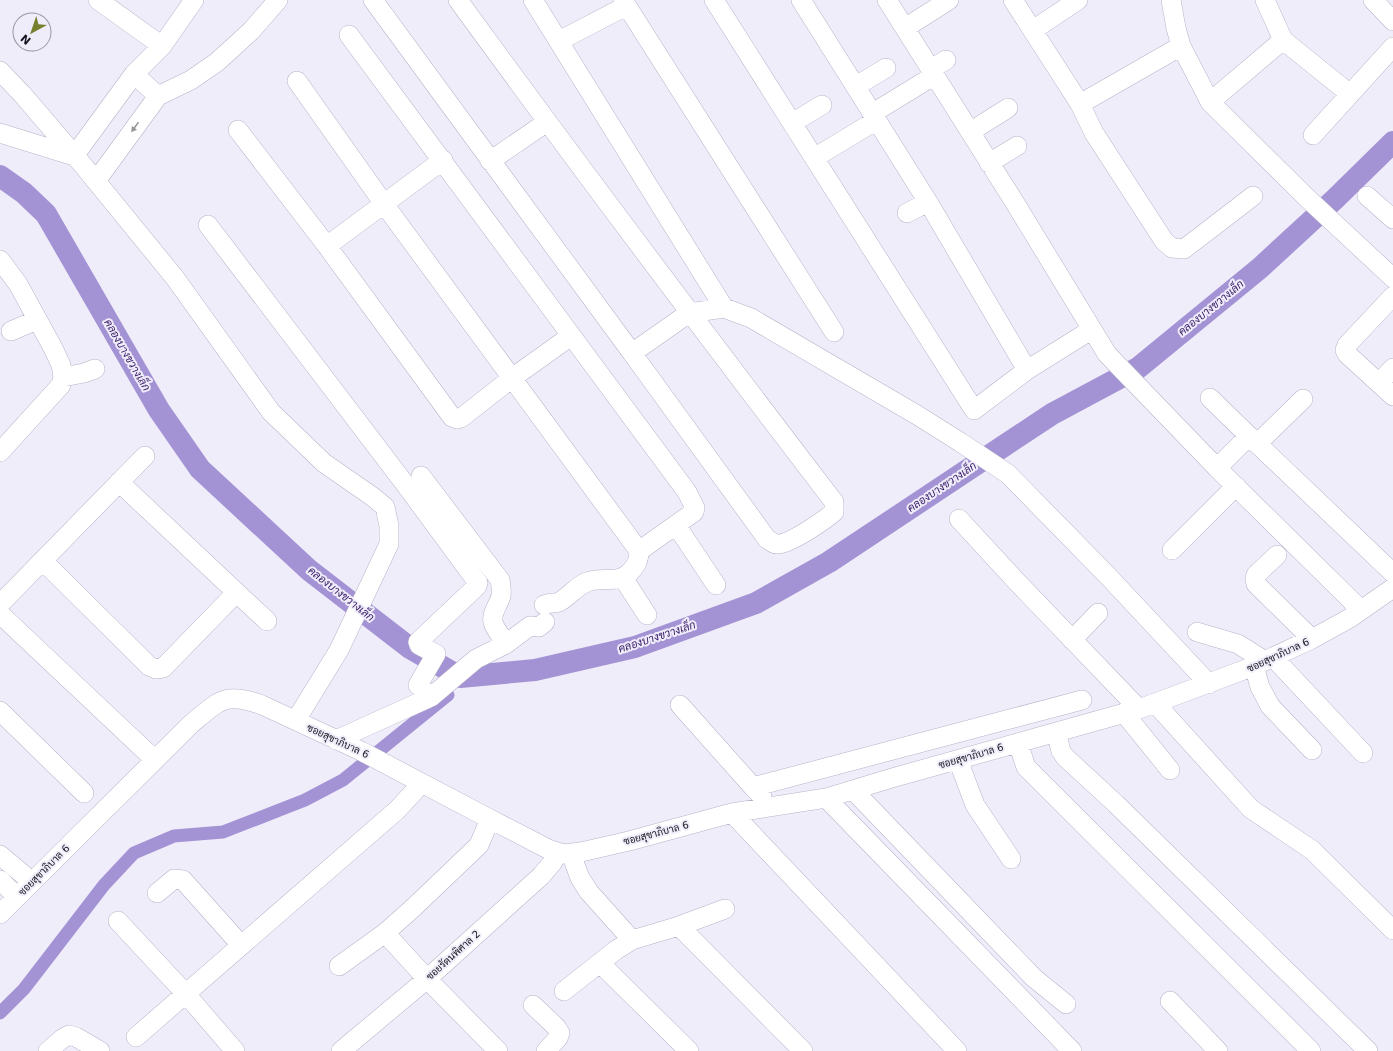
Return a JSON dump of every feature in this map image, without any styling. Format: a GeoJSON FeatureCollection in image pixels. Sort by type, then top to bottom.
{"type":"FeatureCollection","features":[{"type":"Feature","properties":{"kind":"street"},"geometry":{"type":"LineString","coordinates":[[98,0],[162,46]]}},
{"type":"Feature","properties":{"kind":"street"},"geometry":{"type":"LineString","coordinates":[[74,156],[134,74],[162,46],[194,0]]}},
{"type":"Feature","properties":{"kind":"street"},"geometry":{"type":"LineString","coordinates":[[96,181],[158,96],[191,80],[217,62],[251,31],[278,0]]}},
{"type":"Feature","properties":{"kind":"street"},"geometry":{"type":"LineString","coordinates":[[373,0],[767,539],[776,545],[785,544],[827,518],[834,512],[834,502],[690,313],[458,0]]}},
{"type":"Feature","properties":{"kind":"street"},"geometry":{"type":"LineString","coordinates":[[533,0],[724,308]]}},
{"type":"Feature","properties":{"kind":"street"},"geometry":{"type":"LineString","coordinates":[[714,0],[974,410],[1027,370],[1091,330]]}},
{"type":"Feature","properties":{"kind":"street"},"geometry":{"type":"LineString","coordinates":[[801,0],[928,202],[1027,370]]}},
{"type":"Feature","properties":{"kind":"street"},"geometry":{"type":"LineString","coordinates":[[887,0],[905,28],[937,68],[970,132],[1107,354],[1217,468],[1361,610]]}},
{"type":"Feature","properties":{"kind":"street"},"geometry":{"type":"LineString","coordinates":[[905,28],[949,0]]}},
{"type":"Feature","properties":{"kind":"street"},"geometry":{"type":"LineString","coordinates":[[1013,0],[1080,104],[1094,133],[1164,241],[1172,248],[1184,249],[1252,196]]}},
{"type":"Feature","properties":{"kind":"street"},"geometry":{"type":"LineString","coordinates":[[1033,30],[1078,0]]}},
{"type":"Feature","properties":{"kind":"street"},"geometry":{"type":"LineString","coordinates":[[1170,0],[1181,46],[1210,102],[1306,197],[1393,278]]}},
{"type":"Feature","properties":{"kind":"street"},"geometry":{"type":"LineString","coordinates":[[1265,0],[1283,40],[1350,94]]}},
{"type":"Feature","properties":{"kind":"street"},"geometry":{"type":"LineString","coordinates":[[1372,0],[1393,21]]}},
{"type":"Feature","properties":{"kind":"street"},"geometry":{"type":"LineString","coordinates":[[559,41],[625,3],[834,332]]}},
{"type":"Feature","properties":{"kind":"street"},"geometry":{"type":"LineString","coordinates":[[349,35],[443,160],[570,336],[688,492],[695,508],[694,512],[639,551]]}},
{"type":"Feature","properties":{"kind":"street"},"geometry":{"type":"LineString","coordinates":[[1210,102],[1283,40]]}},
{"type":"Feature","properties":{"kind":"street"},"geometry":{"type":"LineString","coordinates":[[1080,104],[1181,46]]}},
{"type":"Feature","properties":{"kind":"street"},"geometry":{"type":"LineString","coordinates":[[1313,135],[1393,47]]}},
{"type":"Feature","properties":{"kind":"street"},"geometry":{"type":"LineString","coordinates":[[856,86],[886,68]]}},
{"type":"Feature","properties":{"kind":"street"},"geometry":{"type":"LineString","coordinates":[[814,158],[875,116],[937,68]]}},
{"type":"Feature","properties":{"kind":"street"},"geometry":{"type":"LineString","coordinates":[[0,71],[22,94],[96,181],[175,278],[271,412],[324,463],[374,497],[385,507],[389,526],[389,544],[339,650],[296,720]]}},
{"type":"Feature","properties":{"kind":"street"},"geometry":{"type":"LineString","coordinates":[[134,74],[158,96]]}},
{"type":"Feature","properties":{"kind":"street"},"geometry":{"type":"LineString","coordinates":[[297,81],[384,204],[639,551],[637,564],[623,578],[618,580],[597,580],[582,584],[506,644],[476,659],[438,692],[341,742]]}},
{"type":"Feature","properties":{"kind":"street"},"geometry":{"type":"LineString","coordinates":[[792,123],[822,104]]}},
{"type":"Feature","properties":{"kind":"street"},"geometry":{"type":"LineString","coordinates":[[970,132],[1008,108]]}},
{"type":"Feature","properties":{"kind":"street"},"geometry":{"type":"LineString","coordinates":[[490,161],[547,122]]}},
{"type":"Feature","properties":{"kind":"street"},"geometry":{"type":"LineString","coordinates":[[238,130],[327,246],[452,417],[457,419],[461,418],[512,378],[570,336]]}},
{"type":"Feature","properties":{"kind":"street"},"geometry":{"type":"LineString","coordinates":[[0,133],[74,156]]}},
{"type":"Feature","properties":{"kind":"street"},"geometry":{"type":"LineString","coordinates":[[989,162],[1017,146]]}},
{"type":"Feature","properties":{"kind":"street"},"geometry":{"type":"LineString","coordinates":[[327,246],[443,160]]}},
{"type":"Feature","properties":{"kind":"street"},"geometry":{"type":"LineString","coordinates":[[1367,196],[1393,219]]}},
{"type":"Feature","properties":{"kind":"street"},"geometry":{"type":"LineString","coordinates":[[907,213],[928,202]]}},
{"type":"Feature","properties":{"kind":"street"},"geometry":{"type":"LineString","coordinates":[[208,225],[478,583],[478,586],[418,642],[419,645],[435,653],[418,685],[438,692]]}},
{"type":"Feature","properties":{"kind":"street"},"geometry":{"type":"LineString","coordinates":[[0,260],[18,284],[61,365],[63,376],[61,385],[0,452]]}},
{"type":"Feature","properties":{"kind":"street"},"geometry":{"type":"LineString","coordinates":[[1393,296],[1347,344],[1345,350],[1347,354],[1393,396]]}},
{"type":"Feature","properties":{"kind":"street"},"geometry":{"type":"LineString","coordinates":[[632,353],[690,313],[724,308],[751,318],[960,442],[1008,474],[1106,574],[1209,684]]}},
{"type":"Feature","properties":{"kind":"street"},"geometry":{"type":"LineString","coordinates":[[11,332],[37,320]]}},
{"type":"Feature","properties":{"kind":"street"},"geometry":{"type":"LineString","coordinates":[[1379,383],[1393,368]]}},
{"type":"Feature","properties":{"kind":"street"},"geometry":{"type":"LineString","coordinates":[[63,376],[84,373],[95,369]]}},
{"type":"Feature","properties":{"kind":"street"},"geometry":{"type":"LineString","coordinates":[[1210,398],[1393,573]]}},
{"type":"Feature","properties":{"kind":"street"},"geometry":{"type":"LineString","coordinates":[[1217,468],[1303,399]]}},
{"type":"Feature","properties":{"kind":"street"},"geometry":{"type":"LineString","coordinates":[[0,604],[145,456]]}},
{"type":"Feature","properties":{"kind":"street"},"geometry":{"type":"LineString","coordinates":[[421,476],[500,580],[502,588],[501,597],[492,621],[506,644]]}},
{"type":"Feature","properties":{"kind":"street"},"geometry":{"type":"LineString","coordinates":[[119,482],[267,621]]}},
{"type":"Feature","properties":{"kind":"street"},"geometry":{"type":"LineString","coordinates":[[1172,550],[1236,486]]}},
{"type":"Feature","properties":{"kind":"street"},"geometry":{"type":"LineString","coordinates":[[959,519],[1072,640],[1139,708],[1251,809],[1318,855],[1393,930]]}},
{"type":"Feature","properties":{"kind":"street"},"geometry":{"type":"LineString","coordinates":[[676,525],[716,584]]}},
{"type":"Feature","properties":{"kind":"street"},"geometry":{"type":"LineString","coordinates":[[1277,555],[1256,575],[1256,584],[1312,639]]}},
{"type":"Feature","properties":{"kind":"street"},"geometry":{"type":"LineString","coordinates":[[43,561],[149,666],[156,670],[163,668],[236,593]]}},
{"type":"Feature","properties":{"kind":"street"},"geometry":{"type":"LineString","coordinates":[[623,578],[648,614]]}},
{"type":"Feature","properties":{"kind":"street","name":"ซอยสุขาภิบาล 6"},"geometry":{"type":"LineString","coordinates":[[0,914],[191,724],[216,704],[226,699],[246,699],[296,720],[380,761],[490,819],[564,853],[629,841],[732,813],[826,798],[1139,708],[1209,684],[1264,662],[1312,639],[1350,618],[1393,588]]}},
{"type":"Feature","properties":{"kind":"street"},"geometry":{"type":"LineString","coordinates":[[1072,640],[1098,613]]}},
{"type":"Feature","properties":{"kind":"street"},"geometry":{"type":"LineString","coordinates":[[0,614],[155,760]]}},
{"type":"Feature","properties":{"kind":"street"},"geometry":{"type":"LineString","coordinates":[[1197,632],[1238,644],[1264,662],[1363,753]]}},
{"type":"Feature","properties":{"kind":"street"},"geometry":{"type":"LineString","coordinates":[[1264,662],[1260,687],[1270,706],[1312,750]]}},
{"type":"Feature","properties":{"kind":"street"},"geometry":{"type":"LineString","coordinates":[[753,787],[1082,700]]}},
{"type":"Feature","properties":{"kind":"street"},"geometry":{"type":"LineString","coordinates":[[680,704],[753,787],[774,807]]}},
{"type":"Feature","properties":{"kind":"street"},"geometry":{"type":"LineString","coordinates":[[1139,708],[1170,770]]}},
{"type":"Feature","properties":{"kind":"street"},"geometry":{"type":"LineString","coordinates":[[0,711],[84,793]]}},
{"type":"Feature","properties":{"kind":"street"},"geometry":{"type":"LineString","coordinates":[[1056,732],[1061,751],[1065,757],[1116,804],[1368,1051]]}},
{"type":"Feature","properties":{"kind":"street"},"geometry":{"type":"LineString","coordinates":[[1018,743],[1026,766],[1311,1051]]}},
{"type":"Feature","properties":{"kind":"street"},"geometry":{"type":"LineString","coordinates":[[958,760],[974,805],[1011,859]]}},
{"type":"Feature","properties":{"kind":"street"},"geometry":{"type":"LineString","coordinates":[[136,1037],[397,810],[422,783]]}},
{"type":"Feature","properties":{"kind":"street"},"geometry":{"type":"LineString","coordinates":[[853,790],[1034,978],[1066,1004]]}},
{"type":"Feature","properties":{"kind":"street"},"geometry":{"type":"LineString","coordinates":[[826,798],[1062,1048]]}},
{"type":"Feature","properties":{"kind":"street"},"geometry":{"type":"LineString","coordinates":[[732,813],[957,1051]]}},
{"type":"Feature","properties":{"kind":"street"},"geometry":{"type":"LineString","coordinates":[[339,966],[385,933],[479,845],[490,819]]}},
{"type":"Feature","properties":{"kind":"street"},"geometry":{"type":"LineString","coordinates":[[564,853],[589,892],[632,940]]}},
{"type":"Feature","properties":{"kind":"street","name":"ซอยรัตนพิศาล 2"},"geometry":{"type":"LineString","coordinates":[[341,1051],[427,978],[541,876],[552,863],[564,853]]}},
{"type":"Feature","properties":{"kind":"street"},"geometry":{"type":"LineString","coordinates":[[1,857],[32,882]]}},
{"type":"Feature","properties":{"kind":"street"},"geometry":{"type":"LineString","coordinates":[[157,893],[174,879],[183,880],[241,945]]}},
{"type":"Feature","properties":{"kind":"street"},"geometry":{"type":"LineString","coordinates":[[0,880],[17,897]]}},
{"type":"Feature","properties":{"kind":"street"},"geometry":{"type":"LineString","coordinates":[[564,991],[616,950],[632,940],[679,926],[725,909]]}},
{"type":"Feature","properties":{"kind":"street"},"geometry":{"type":"LineString","coordinates":[[118,921],[185,993],[235,1051]]}},
{"type":"Feature","properties":{"kind":"street"},"geometry":{"type":"LineString","coordinates":[[679,926],[804,1051]]}},
{"type":"Feature","properties":{"kind":"street"},"geometry":{"type":"LineString","coordinates":[[385,933],[498,1051]]}},
{"type":"Feature","properties":{"kind":"street"},"geometry":{"type":"LineString","coordinates":[[600,963],[688,1051]]}},
{"type":"Feature","properties":{"kind":"street"},"geometry":{"type":"LineString","coordinates":[[1170,1001],[1218,1051]]}},
{"type":"Feature","properties":{"kind":"street"},"geometry":{"type":"LineString","coordinates":[[534,1005],[560,1033],[558,1038],[546,1051]]}},
{"type":"Feature","properties":{"kind":"street"},"geometry":{"type":"LineString","coordinates":[[48,1051],[62,1039],[69,1036],[76,1037],[100,1051]]}},
{"type":"Feature","properties":{"kind":"waterway","name":"คลองบางขวางเล็ก"},"geometry":{"type":"LineString","coordinates":[[0,176],[24,193],[46,214],[159,410],[200,469],[309,570],[410,648],[460,677],[535,670],[635,647],[756,603],[829,562],[1052,414],[1138,368],[1260,268],[1335,199],[1393,142]]}},
{"type":"Feature","properties":{"kind":"waterway"},"geometry":{"type":"LineString","coordinates":[[0,1013],[24,989],[104,885],[134,853],[174,836],[223,832],[305,800],[343,780],[448,695]]}}]}
